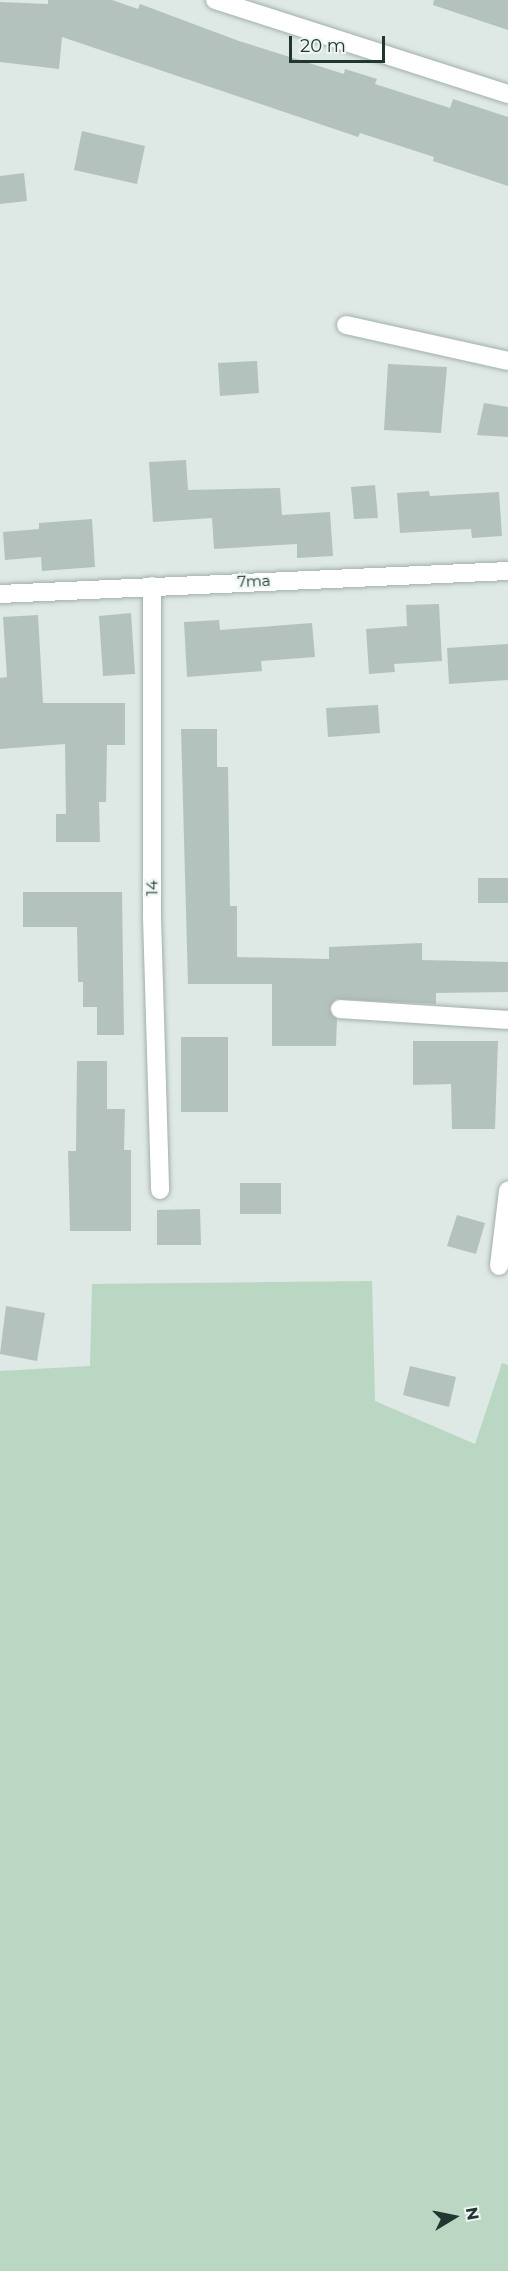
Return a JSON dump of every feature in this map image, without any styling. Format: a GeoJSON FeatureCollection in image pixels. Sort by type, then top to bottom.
{"type":"FeatureCollection","features":[{"type":"Feature","properties":{"kind":"street"},"geometry":{"type":"LineString","coordinates":[[215,0],[508,94]]}},
{"type":"Feature","properties":{"kind":"street"},"geometry":{"type":"LineString","coordinates":[[346,325],[508,361]]}},
{"type":"Feature","properties":{"kind":"street","name":"7ma"},"geometry":{"type":"LineString","coordinates":[[0,594],[508,570]]}},
{"type":"Feature","properties":{"kind":"street","name":"14"},"geometry":{"type":"LineString","coordinates":[[152,586],[152,916],[160,1190]]}},
{"type":"Feature","properties":{"kind":"street"},"geometry":{"type":"LineString","coordinates":[[340,1009],[508,1020]]}},
{"type":"Feature","properties":{"kind":"street"},"geometry":{"type":"LineString","coordinates":[[499,1266],[508,1191]]}},
{"type":"Feature","properties":{"kind":"green space"},"geometry":{"type":"Polygon","coordinates":[[[372,1281],[375,1401],[475,1444],[502,1363],[508,1365],[508,2271],[0,2271],[0,1371],[90,1366],[92,1284],[372,1281]]]}},
{"type":"Feature","properties":{"kind":"building"},"geometry":{"type":"Polygon","coordinates":[[[48,0],[112,0],[138,9],[140,4],[239,41],[344,74],[345,69],[377,79],[375,84],[450,108],[453,99],[508,117],[508,186],[433,161],[434,157],[360,133],[358,137],[62,37],[59,69],[0,62],[0,2],[48,4],[48,0]]]}},
{"type":"Feature","properties":{"kind":"building"},"geometry":{"type":"Polygon","coordinates":[[[434,0],[508,0],[508,30],[433,5],[434,0]]]}},
{"type":"Feature","properties":{"kind":"building"},"geometry":{"type":"Polygon","coordinates":[[[82,131],[145,146],[137,184],[74,170],[82,131]]]}},
{"type":"Feature","properties":{"kind":"building"},"geometry":{"type":"Polygon","coordinates":[[[24,173],[27,201],[0,204],[0,176],[24,173]]]}},
{"type":"Feature","properties":{"kind":"building"},"geometry":{"type":"Polygon","coordinates":[[[257,361],[259,393],[220,396],[218,363],[257,361]]]}},
{"type":"Feature","properties":{"kind":"building"},"geometry":{"type":"Polygon","coordinates":[[[388,364],[447,367],[441,433],[384,430],[388,364]]]}},
{"type":"Feature","properties":{"kind":"building"},"geometry":{"type":"Polygon","coordinates":[[[484,403],[508,407],[508,437],[477,435],[484,403]]]}},
{"type":"Feature","properties":{"kind":"building"},"geometry":{"type":"Polygon","coordinates":[[[186,460],[188,490],[280,488],[282,515],[330,512],[333,556],[297,558],[297,544],[214,549],[212,518],[153,522],[149,462],[186,460]]]}},
{"type":"Feature","properties":{"kind":"building"},"geometry":{"type":"Polygon","coordinates":[[[375,485],[378,518],[354,519],[351,487],[375,485]]]}},
{"type":"Feature","properties":{"kind":"building"},"geometry":{"type":"Polygon","coordinates":[[[429,491],[430,496],[499,492],[502,536],[472,538],[471,529],[400,533],[397,493],[429,491]]]}},
{"type":"Feature","properties":{"kind":"building"},"geometry":{"type":"Polygon","coordinates":[[[92,519],[95,567],[42,571],[41,557],[5,560],[3,532],[39,529],[39,523],[92,519]]]}},
{"type":"Feature","properties":{"kind":"building"},"geometry":{"type":"Polygon","coordinates":[[[439,604],[442,661],[394,664],[395,672],[369,674],[366,629],[407,626],[406,605],[439,604]]]}},
{"type":"Feature","properties":{"kind":"building"},"geometry":{"type":"Polygon","coordinates":[[[131,613],[135,674],[103,676],[99,616],[131,613]]]}},
{"type":"Feature","properties":{"kind":"building"},"geometry":{"type":"Polygon","coordinates":[[[38,615],[43,703],[125,703],[125,745],[107,745],[106,802],[99,802],[100,842],[56,842],[56,814],[66,814],[65,744],[0,749],[0,678],[7,677],[3,617],[38,615]]]}},
{"type":"Feature","properties":{"kind":"building"},"geometry":{"type":"Polygon","coordinates":[[[219,620],[220,630],[312,623],[315,657],[261,661],[262,671],[187,677],[184,622],[219,620]]]}},
{"type":"Feature","properties":{"kind":"building"},"geometry":{"type":"Polygon","coordinates":[[[508,644],[508,680],[449,684],[447,648],[508,644]]]}},
{"type":"Feature","properties":{"kind":"building"},"geometry":{"type":"Polygon","coordinates":[[[378,705],[380,733],[328,737],[326,708],[378,705]]]}},
{"type":"Feature","properties":{"kind":"building"},"geometry":{"type":"Polygon","coordinates":[[[181,729],[217,729],[217,767],[228,767],[230,906],[237,906],[237,957],[329,959],[329,947],[422,943],[422,960],[508,962],[508,992],[436,993],[436,1004],[336,999],[329,1009],[337,1019],[336,1046],[272,1046],[272,984],[188,984],[181,729]]]}},
{"type":"Feature","properties":{"kind":"building"},"geometry":{"type":"Polygon","coordinates":[[[478,878],[508,878],[508,903],[478,903],[478,878]]]}},
{"type":"Feature","properties":{"kind":"building"},"geometry":{"type":"Polygon","coordinates":[[[23,892],[122,892],[124,1035],[97,1035],[97,1007],[83,1007],[83,982],[78,982],[77,927],[23,927],[23,892]]]}},
{"type":"Feature","properties":{"kind":"building"},"geometry":{"type":"Polygon","coordinates":[[[181,1037],[228,1037],[228,1112],[181,1112],[181,1037]]]}},
{"type":"Feature","properties":{"kind":"building"},"geometry":{"type":"Polygon","coordinates":[[[413,1041],[498,1041],[495,1129],[452,1129],[451,1084],[413,1085],[413,1041]]]}},
{"type":"Feature","properties":{"kind":"building"},"geometry":{"type":"Polygon","coordinates":[[[77,1061],[107,1061],[107,1109],[125,1109],[124,1150],[131,1150],[131,1231],[70,1231],[68,1151],[76,1151],[77,1061]]]}},
{"type":"Feature","properties":{"kind":"building"},"geometry":{"type":"Polygon","coordinates":[[[240,1183],[281,1183],[281,1214],[240,1214],[240,1183]]]}},
{"type":"Feature","properties":{"kind":"building"},"geometry":{"type":"Polygon","coordinates":[[[200,1209],[201,1245],[157,1245],[157,1210],[200,1209]]]}},
{"type":"Feature","properties":{"kind":"building"},"geometry":{"type":"Polygon","coordinates":[[[457,1215],[485,1223],[476,1254],[447,1246],[457,1215]]]}},
{"type":"Feature","properties":{"kind":"building"},"geometry":{"type":"Polygon","coordinates":[[[6,1306],[45,1313],[37,1361],[0,1354],[6,1306]]]}},
{"type":"Feature","properties":{"kind":"building"},"geometry":{"type":"Polygon","coordinates":[[[410,1366],[456,1377],[449,1407],[403,1395],[410,1366]]]}}]}
